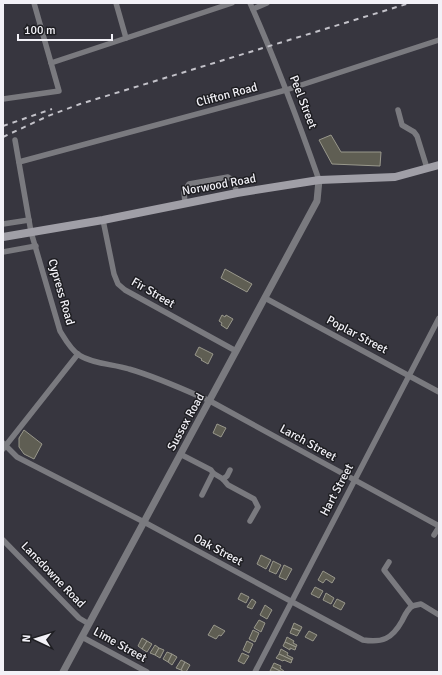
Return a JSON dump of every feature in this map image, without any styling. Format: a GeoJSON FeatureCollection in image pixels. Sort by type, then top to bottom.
{"type":"FeatureCollection","features":[{"type":"Feature","properties":{"kind":"main road","name":"Norwood Road"},"geometry":{"type":"LineString","coordinates":[[3,237],[103,220],[237,193],[320,180],[394,177],[439,165]]}},
{"type":"Feature","properties":{"kind":"street"},"geometry":{"type":"LineString","coordinates":[[3,99],[58,91],[34,3]]}},
{"type":"Feature","properties":{"kind":"street"},"geometry":{"type":"LineString","coordinates":[[116,3],[126,38]]}},
{"type":"Feature","properties":{"kind":"street"},"geometry":{"type":"LineString","coordinates":[[51,64],[232,3]]}},
{"type":"Feature","properties":{"kind":"street","name":"Peel Street"},"geometry":{"type":"LineString","coordinates":[[250,3],[264,33],[320,180]]}},
{"type":"Feature","properties":{"kind":"street"},"geometry":{"type":"LineString","coordinates":[[253,9],[267,3]]}},
{"type":"Feature","properties":{"kind":"street","name":"Clifton Road"},"geometry":{"type":"LineString","coordinates":[[19,162],[286,90],[439,40]]}},
{"type":"Feature","properties":{"kind":"street"},"geometry":{"type":"LineString","coordinates":[[398,110],[402,125],[418,136],[427,168]]}},
{"type":"Feature","properties":{"kind":"street","name":"Cypress Road"},"geometry":{"type":"LineString","coordinates":[[15,140],[31,232],[60,331],[67,342],[78,354],[96,361],[129,369],[174,384],[210,401]]}},
{"type":"Feature","properties":{"kind":"street"},"geometry":{"type":"LineString","coordinates":[[185,203],[184,192],[189,184],[228,177],[233,180],[237,193]]}},
{"type":"Feature","properties":{"kind":"street","name":"Sussex Road"},"geometry":{"type":"LineString","coordinates":[[63,672],[317,201],[320,180]]}},
{"type":"Feature","properties":{"kind":"street"},"geometry":{"type":"LineString","coordinates":[[3,224],[29,220]]}},
{"type":"Feature","properties":{"kind":"street","name":"Fir Street"},"geometry":{"type":"LineString","coordinates":[[103,220],[114,274],[118,284],[125,290],[236,351]]}},
{"type":"Feature","properties":{"kind":"street"},"geometry":{"type":"LineString","coordinates":[[3,252],[36,246]]}},
{"type":"Feature","properties":{"kind":"street","name":"Poplar Street"},"geometry":{"type":"LineString","coordinates":[[265,298],[439,392]]}},
{"type":"Feature","properties":{"kind":"street","name":"Hart Street"},"geometry":{"type":"LineString","coordinates":[[255,672],[439,318]]}},
{"type":"Feature","properties":{"kind":"street"},"geometry":{"type":"LineString","coordinates":[[4,446],[78,354]]}},
{"type":"Feature","properties":{"kind":"street","name":"Larch Street"},"geometry":{"type":"LineString","coordinates":[[210,401],[439,526],[434,535]]}},
{"type":"Feature","properties":{"kind":"street","name":"Oak Street"},"geometry":{"type":"LineString","coordinates":[[4,446],[18,457],[144,522],[363,640],[377,642],[394,632],[408,609],[412,606]]}},
{"type":"Feature","properties":{"kind":"street"},"geometry":{"type":"LineString","coordinates":[[180,454],[210,470],[223,479],[228,485],[254,499],[258,507],[250,521]]}},
{"type":"Feature","properties":{"kind":"street"},"geometry":{"type":"LineString","coordinates":[[223,479],[227,476],[230,470]]}},
{"type":"Feature","properties":{"kind":"street"},"geometry":{"type":"LineString","coordinates":[[202,494],[213,473]]}},
{"type":"Feature","properties":{"kind":"street","name":"Lansdowne Road"},"geometry":{"type":"LineString","coordinates":[[3,540],[79,618],[89,624]]}},
{"type":"Feature","properties":{"kind":"street"},"geometry":{"type":"LineString","coordinates":[[388,562],[384,570],[412,606],[421,604],[439,615]]}},
{"type":"Feature","properties":{"kind":"street","name":"Lime Street"},"geometry":{"type":"LineString","coordinates":[[82,637],[147,672]]}},
{"type":"Feature","properties":{"kind":"building"},"geometry":{"type":"Polygon","coordinates":[[[331,135],[341,152],[381,152],[380,166],[332,164],[319,140],[331,135]]]}},
{"type":"Feature","properties":{"kind":"building"},"geometry":{"type":"Polygon","coordinates":[[[225,269],[252,284],[247,292],[221,278],[225,269]]]}},
{"type":"Feature","properties":{"kind":"building"},"geometry":{"type":"Polygon","coordinates":[[[222,315],[225,317],[226,315],[233,319],[227,329],[221,325],[222,323],[219,321],[222,315]]]}},
{"type":"Feature","properties":{"kind":"building"},"geometry":{"type":"Polygon","coordinates":[[[199,347],[213,354],[208,364],[195,355],[199,347]]]}},
{"type":"Feature","properties":{"kind":"building"},"geometry":{"type":"Polygon","coordinates":[[[217,424],[226,428],[221,437],[213,433],[217,424]]]}},
{"type":"Feature","properties":{"kind":"building"},"geometry":{"type":"Polygon","coordinates":[[[24,430],[42,444],[34,459],[24,454],[19,447],[19,438],[24,430]]]}},
{"type":"Feature","properties":{"kind":"building"},"geometry":{"type":"Polygon","coordinates":[[[261,555],[271,560],[266,569],[257,564],[261,555]]]}},
{"type":"Feature","properties":{"kind":"building"},"geometry":{"type":"Polygon","coordinates":[[[273,561],[281,565],[276,574],[269,571],[273,561]]]}},
{"type":"Feature","properties":{"kind":"building"},"geometry":{"type":"Polygon","coordinates":[[[284,565],[292,569],[286,580],[279,577],[284,565]]]}},
{"type":"Feature","properties":{"kind":"building"},"geometry":{"type":"Polygon","coordinates":[[[323,571],[335,578],[332,583],[326,579],[323,583],[318,580],[323,571]]]}},
{"type":"Feature","properties":{"kind":"building"},"geometry":{"type":"Polygon","coordinates":[[[315,587],[323,591],[319,598],[311,594],[315,587]]]}},
{"type":"Feature","properties":{"kind":"building"},"geometry":{"type":"Polygon","coordinates":[[[241,593],[249,597],[246,603],[238,599],[241,593]]]}},
{"type":"Feature","properties":{"kind":"building"},"geometry":{"type":"Polygon","coordinates":[[[326,593],[334,598],[331,604],[323,600],[326,593]]]}},
{"type":"Feature","properties":{"kind":"building"},"geometry":{"type":"Polygon","coordinates":[[[252,599],[256,602],[252,609],[247,607],[252,599]]]}},
{"type":"Feature","properties":{"kind":"building"},"geometry":{"type":"Polygon","coordinates":[[[337,599],[345,603],[341,610],[333,606],[337,599]]]}},
{"type":"Feature","properties":{"kind":"building"},"geometry":{"type":"Polygon","coordinates":[[[265,605],[272,610],[267,619],[260,615],[265,605]]]}},
{"type":"Feature","properties":{"kind":"building"},"geometry":{"type":"Polygon","coordinates":[[[259,620],[265,623],[261,632],[254,628],[259,620]]]}},
{"type":"Feature","properties":{"kind":"building"},"geometry":{"type":"Polygon","coordinates":[[[294,623],[302,627],[300,631],[292,628],[294,623]]]}},
{"type":"Feature","properties":{"kind":"building"},"geometry":{"type":"Polygon","coordinates":[[[214,625],[225,631],[216,639],[208,635],[214,625]]]}},
{"type":"Feature","properties":{"kind":"building"},"geometry":{"type":"Polygon","coordinates":[[[292,628],[300,631],[297,636],[290,633],[292,628]]]}},
{"type":"Feature","properties":{"kind":"building"},"geometry":{"type":"Polygon","coordinates":[[[253,630],[259,633],[255,642],[249,639],[253,630]]]}},
{"type":"Feature","properties":{"kind":"building"},"geometry":{"type":"Polygon","coordinates":[[[309,631],[317,635],[313,641],[305,637],[309,631]]]}},
{"type":"Feature","properties":{"kind":"building"},"geometry":{"type":"Polygon","coordinates":[[[287,637],[294,641],[293,643],[297,645],[296,647],[285,642],[287,637]]]}},
{"type":"Feature","properties":{"kind":"building"},"geometry":{"type":"Polygon","coordinates":[[[142,638],[147,641],[142,649],[138,646],[142,638]]]}},
{"type":"Feature","properties":{"kind":"building"},"geometry":{"type":"Polygon","coordinates":[[[147,641],[152,644],[147,652],[142,649],[147,641]]]}},
{"type":"Feature","properties":{"kind":"building"},"geometry":{"type":"Polygon","coordinates":[[[247,641],[253,644],[249,653],[243,650],[247,641]]]}},
{"type":"Feature","properties":{"kind":"building"},"geometry":{"type":"Polygon","coordinates":[[[285,642],[296,647],[295,650],[290,648],[290,650],[283,646],[285,642]]]}},
{"type":"Feature","properties":{"kind":"building"},"geometry":{"type":"Polygon","coordinates":[[[155,645],[159,648],[155,655],[150,653],[155,645]]]}},
{"type":"Feature","properties":{"kind":"building"},"geometry":{"type":"Polygon","coordinates":[[[159,648],[164,650],[160,658],[155,655],[159,648]]]}},
{"type":"Feature","properties":{"kind":"building"},"geometry":{"type":"Polygon","coordinates":[[[281,649],[293,658],[292,660],[279,654],[281,649]]]}},
{"type":"Feature","properties":{"kind":"building"},"geometry":{"type":"Polygon","coordinates":[[[167,652],[172,654],[168,662],[163,659],[167,652]]]}},
{"type":"Feature","properties":{"kind":"building"},"geometry":{"type":"Polygon","coordinates":[[[242,653],[249,656],[244,664],[238,661],[242,653]]]}},
{"type":"Feature","properties":{"kind":"building"},"geometry":{"type":"Polygon","coordinates":[[[172,654],[177,657],[172,665],[168,662],[172,654]]]}},
{"type":"Feature","properties":{"kind":"building"},"geometry":{"type":"Polygon","coordinates":[[[279,654],[292,660],[291,663],[276,658],[279,654]]]}},
{"type":"Feature","properties":{"kind":"building"},"geometry":{"type":"Polygon","coordinates":[[[181,660],[185,662],[181,670],[176,668],[181,660]]]}},
{"type":"Feature","properties":{"kind":"building"},"geometry":{"type":"Polygon","coordinates":[[[185,662],[190,665],[186,672],[184,672],[181,670],[185,662]]]}},
{"type":"Feature","properties":{"kind":"building"},"geometry":{"type":"Polygon","coordinates":[[[274,663],[281,666],[280,668],[285,672],[272,667],[274,663]]]}},
{"type":"Feature","properties":{"kind":"building"},"geometry":{"type":"Polygon","coordinates":[[[272,667],[282,672],[270,671],[272,667]]]}},
{"type":"Feature","properties":{"kind":"railway"},"geometry":{"type":"LineString","coordinates":[[3,137],[48,116],[80,104],[410,3]]}},
{"type":"Feature","properties":{"kind":"railway"},"geometry":{"type":"LineString","coordinates":[[3,126],[52,109]]}}]}
